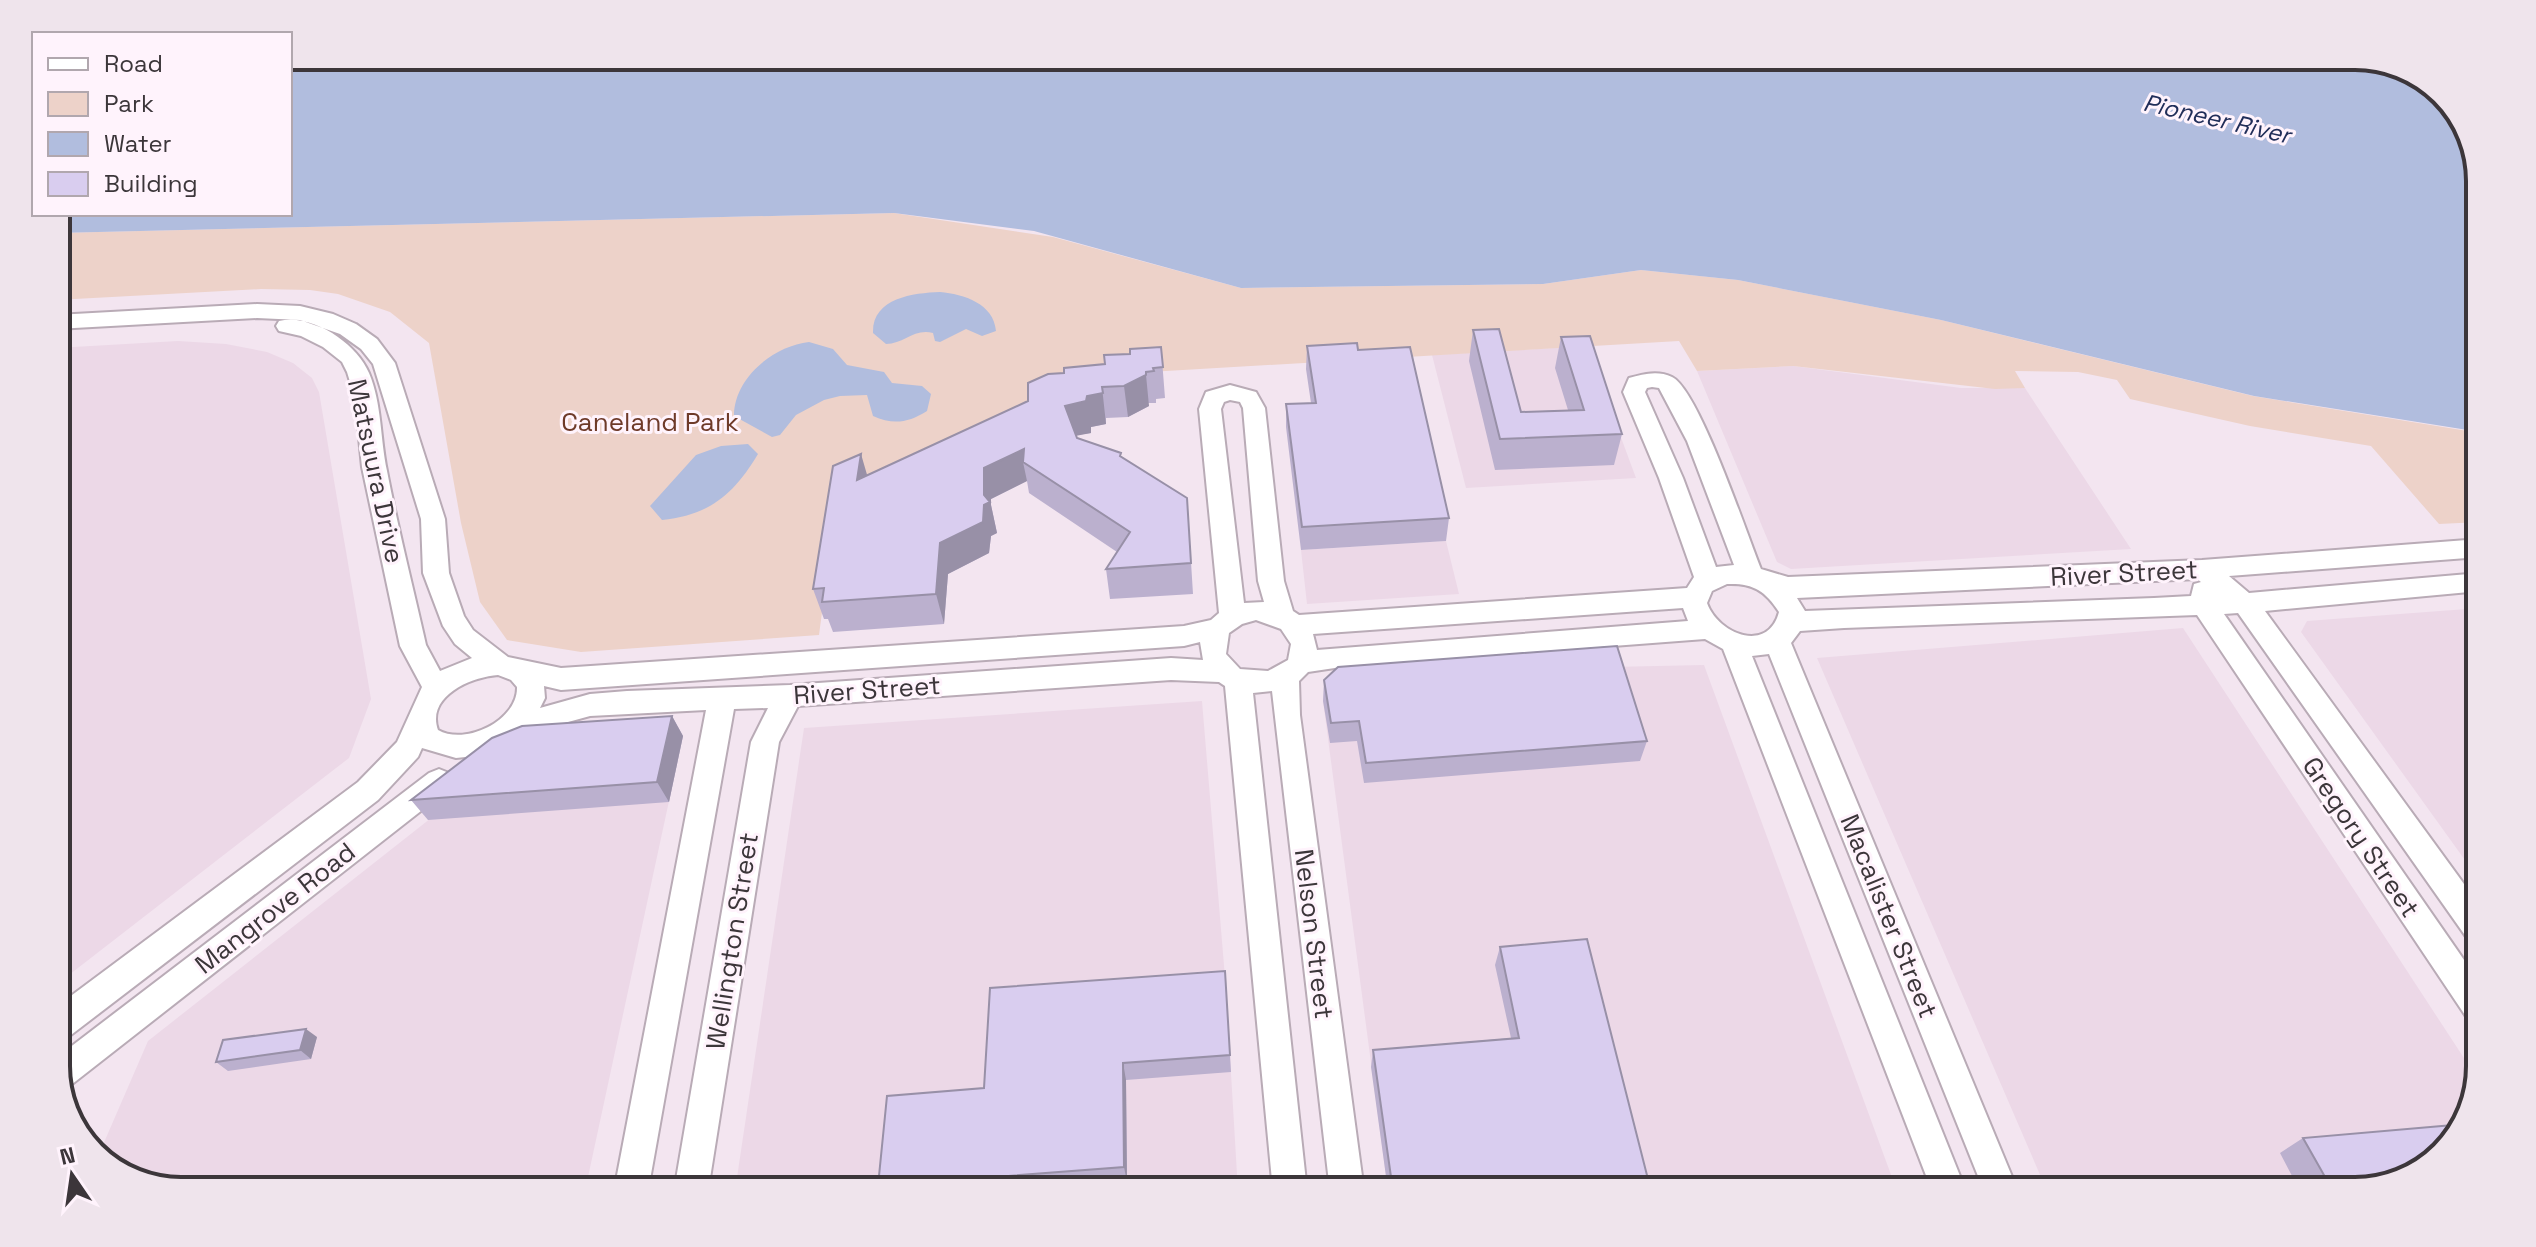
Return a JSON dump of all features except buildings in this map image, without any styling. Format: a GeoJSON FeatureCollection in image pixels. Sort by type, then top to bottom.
{"type":"FeatureCollection","features":[{"type":"Feature","properties":{"kind":"street","name":"Matsuura Drive"},"geometry":{"type":"LineString","coordinates":[[70,321],[257,311],[300,313],[325,319],[369,344],[384,363],[433,519],[436,573],[452,619],[464,637],[511,668]]}},
{"type":"Feature","properties":{"kind":"street","name":"Matsuura Drive"},"geometry":{"type":"LineString","coordinates":[[70,331],[270,323],[307,330],[331,342],[350,358],[366,398],[374,467],[413,646],[436,688]]}},
{"type":"Feature","properties":{"kind":"street"},"geometry":{"type":"LineString","coordinates":[[1292,670],[1305,643],[1289,620],[1271,581],[1254,408],[1248,397],[1230,392],[1214,397],[1210,409],[1231,584],[1224,622],[1211,651],[1231,676],[1270,682],[1292,670],[1339,657],[1722,636],[1757,646],[1784,631],[1787,601],[1759,579],[1711,477],[1694,428],[1677,392],[1666,383],[1650,379],[1637,383],[1634,392],[1671,478],[1702,588],[1700,619],[1722,636]]}},
{"type":"Feature","properties":{"kind":"street"},"geometry":{"type":"LineString","coordinates":[[1671,478],[1711,477]]}},
{"type":"Feature","properties":{"kind":"street","name":"River Street"},"geometry":{"type":"LineString","coordinates":[[1759,579],[1796,588],[2202,569],[2466,549]]}},
{"type":"Feature","properties":{"kind":"street"},"geometry":{"type":"LineString","coordinates":[[2202,569],[2204,605]]}},
{"type":"Feature","properties":{"kind":"street","name":"Gregory Street"},"geometry":{"type":"LineString","coordinates":[[2202,569],[2245,603],[2466,911]]}},
{"type":"Feature","properties":{"kind":"street"},"geometry":{"type":"LineString","coordinates":[[1224,622],[1256,610],[1289,620],[1702,588],[1721,575],[1759,579]]}},
{"type":"Feature","properties":{"kind":"street","name":"River Street"},"geometry":{"type":"LineString","coordinates":[[1784,631],[1882,615],[2245,603],[2466,583]]}},
{"type":"Feature","properties":{"kind":"street","name":"Gregory Street"},"geometry":{"type":"LineString","coordinates":[[2204,605],[2466,990]]}},
{"type":"Feature","properties":{"kind":"street","name":"River Street"},"geometry":{"type":"LineString","coordinates":[[511,668],[561,679],[1184,636],[1224,622]]}},
{"type":"Feature","properties":{"kind":"street","name":"Macalister Street"},"geometry":{"type":"LineString","coordinates":[[1784,631],[1996,1177]]}},
{"type":"Feature","properties":{"kind":"street","name":"Macalister Street"},"geometry":{"type":"LineString","coordinates":[[1722,636],[1943,1177]]}},
{"type":"Feature","properties":{"kind":"street"},"geometry":{"type":"LineString","coordinates":[[2243,663],[2247,653],[2256,649],[2268,650],[2285,659]]}},
{"type":"Feature","properties":{"kind":"street"},"geometry":{"type":"LineString","coordinates":[[511,668],[532,691],[530,703],[503,733],[476,745],[444,746],[431,741],[420,721],[427,699],[436,688],[466,669],[511,668]]}},
{"type":"Feature","properties":{"kind":"street","name":"River Street"},"geometry":{"type":"LineString","coordinates":[[503,733],[590,705],[790,696],[1171,669],[1231,676]]}},
{"type":"Feature","properties":{"kind":"street","name":"Nelson Street"},"geometry":{"type":"LineString","coordinates":[[1292,670],[1286,715],[1345,1177]]}},
{"type":"Feature","properties":{"kind":"street","name":"Nelson Street"},"geometry":{"type":"LineString","coordinates":[[1231,676],[1288,1177]]}},
{"type":"Feature","properties":{"kind":"street","name":"Wellington Street"},"geometry":{"type":"LineString","coordinates":[[693,1177],[765,742],[790,696]]}},
{"type":"Feature","properties":{"kind":"street","name":"Wellington Street"},"geometry":{"type":"LineString","coordinates":[[634,1177],[722,698]]}},
{"type":"Feature","properties":{"kind":"street","name":"Mangrove Road"},"geometry":{"type":"LineString","coordinates":[[70,1016],[368,791],[408,749],[420,721]]}},
{"type":"Feature","properties":{"kind":"street","name":"Mangrove Road"},"geometry":{"type":"LineString","coordinates":[[70,1068],[503,733]]}},
{"type":"Feature","properties":{"kind":"shaded area"},"geometry":{"type":"Polygon","coordinates":[[[178,341],[226,344],[267,352],[293,363],[312,378],[319,392],[371,699],[349,758],[70,974],[70,347],[178,341]]]}},
{"type":"Feature","properties":{"kind":"shaded area"},"geometry":{"type":"Polygon","coordinates":[[[1571,347],[1589,351],[1636,478],[1466,488],[1432,355],[1571,347]]]}},
{"type":"Feature","properties":{"kind":"shaded area"},"geometry":{"type":"Polygon","coordinates":[[[1793,366],[1961,388],[2025,388],[2131,549],[1791,569],[1777,562],[1697,371],[1793,366]]]}},
{"type":"Feature","properties":{"kind":"shaded area"},"geometry":{"type":"Polygon","coordinates":[[[1446,541],[1459,594],[1307,604],[1301,550],[1446,541]]]}},
{"type":"Feature","properties":{"kind":"shaded area"},"geometry":{"type":"Polygon","coordinates":[[[2466,609],[2466,862],[2301,632],[2307,621],[2466,609]]]}},
{"type":"Feature","properties":{"kind":"shaded area"},"geometry":{"type":"Polygon","coordinates":[[[2183,628],[2466,1061],[2460,1102],[2439,1139],[2404,1166],[2377,1175],[2041,1177],[1817,658],[2183,628]]]}},
{"type":"Feature","properties":{"kind":"shaded area"},"geometry":{"type":"Polygon","coordinates":[[[1704,665],[1892,1177],[1386,1177],[1323,701],[1337,688],[1610,667],[1704,665]]]}},
{"type":"Feature","properties":{"kind":"shaded area"},"geometry":{"type":"Polygon","coordinates":[[[1202,701],[1226,989],[1237,1177],[737,1177],[804,728],[1202,701]]]}},
{"type":"Feature","properties":{"kind":"shaded area"},"geometry":{"type":"Polygon","coordinates":[[[683,736],[588,1177],[181,1177],[152,1173],[132,1166],[112,1153],[112,1135],[107,1135],[148,1041],[506,759],[683,736]]]}},
{"type":"Feature","properties":{"kind":"green space","name":"Caneland Park"},"geometry":{"type":"Polygon","coordinates":[[[894,213],[1053,237],[1241,288],[1543,284],[1641,270],[1738,280],[1941,320],[2253,396],[2466,431],[2466,523],[2439,524],[2371,446],[2250,426],[2130,399],[2117,380],[2078,372],[2015,371],[2025,388],[1995,389],[1793,366],[1697,371],[1679,341],[1115,374],[837,499],[819,635],[581,652],[507,640],[480,602],[461,523],[429,343],[390,312],[338,294],[310,290],[261,289],[70,299],[70,233],[894,213]]]}},
{"type":"Feature","properties":{"kind":"water","name":"Pioneer River"},"geometry":{"type":"Polygon","coordinates":[[[292,70],[2370,71],[2404,81],[2428,97],[2455,132],[2464,159],[2466,430],[2254,396],[1941,320],[1738,280],[1641,270],[1543,284],[1241,288],[1034,231],[894,213],[70,233],[70,216],[292,216],[292,70]]]}},
{"type":"Feature","properties":{"kind":"water"},"geometry":{"type":"Polygon","coordinates":[[[940,292],[968,298],[984,307],[996,331],[982,336],[966,329],[940,342],[935,341],[933,333],[926,332],[886,344],[873,333],[874,321],[887,305],[907,296],[940,292]]]}},
{"type":"Feature","properties":{"kind":"water"},"geometry":{"type":"Polygon","coordinates":[[[809,342],[833,349],[847,365],[884,372],[892,383],[922,386],[931,394],[927,411],[907,420],[887,421],[873,416],[867,395],[840,396],[824,400],[796,415],[780,435],[772,437],[734,416],[741,389],[758,366],[782,350],[809,342]]]}},
{"type":"Feature","properties":{"kind":"water"},"geometry":{"type":"Polygon","coordinates":[[[748,444],[758,454],[740,480],[719,500],[694,513],[662,520],[650,506],[696,455],[721,446],[748,444]]]}}]}
